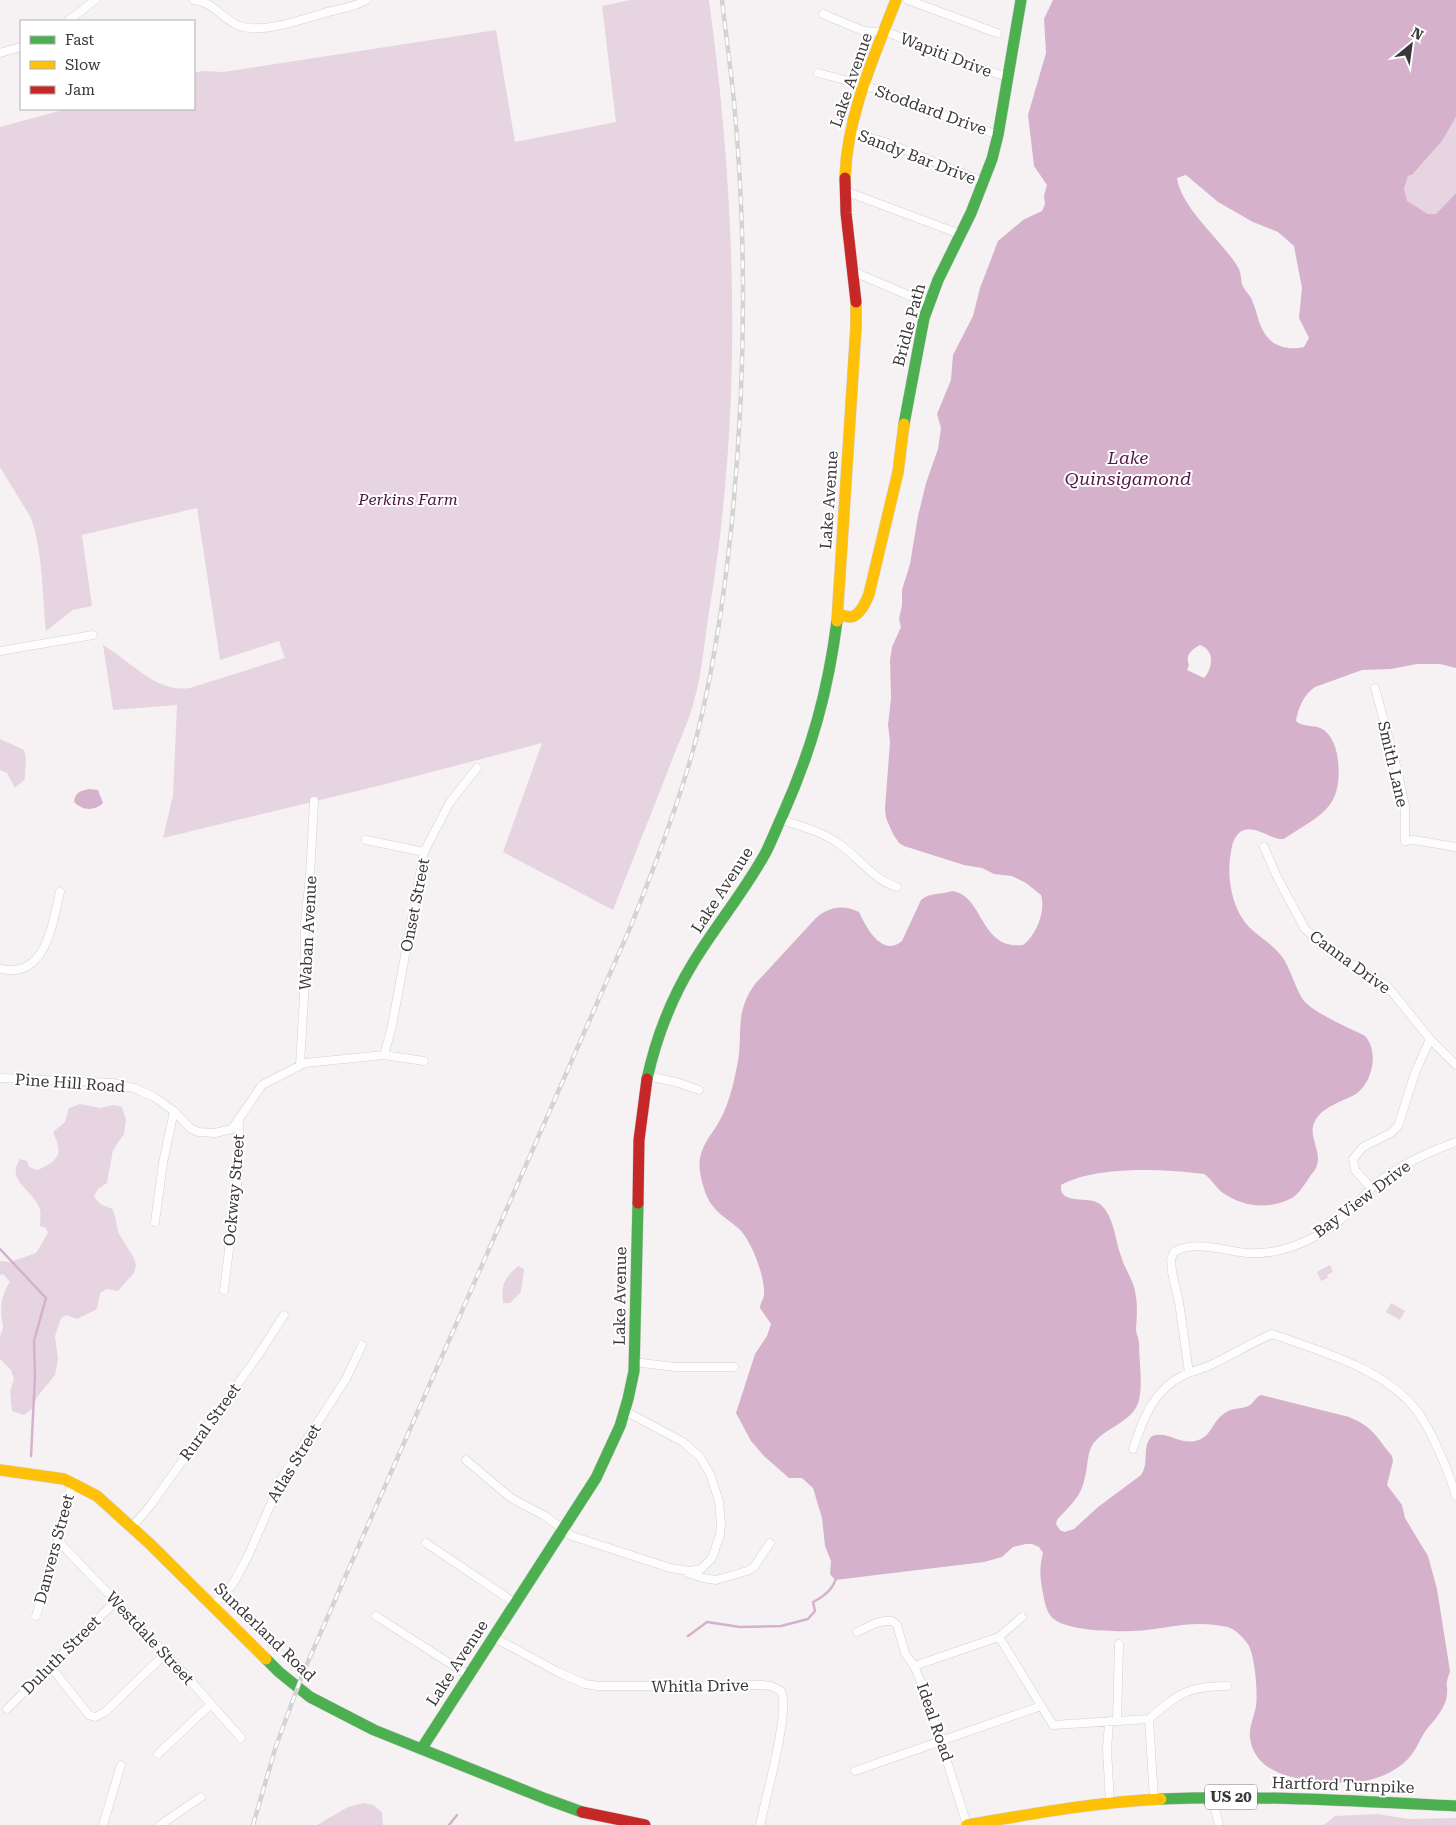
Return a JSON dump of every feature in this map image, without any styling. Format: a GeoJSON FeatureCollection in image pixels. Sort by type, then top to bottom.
{"type":"FeatureCollection","features":[{"type":"Feature","properties":{"kind":"main road","name":"Lake Avenue"},"geometry":{"type":"LineString","coordinates":[[422,1748],[564,1528],[605,1460],[618,1431],[631,1388],[634,1362],[640,1140],[647,1076],[662,1024],[682,981],[753,874],[782,820],[804,767],[821,714],[832,660],[838,614],[856,327],[854,272],[845,211],[845,163],[856,110],[896,0]]}},
{"type":"Feature","properties":{"kind":"main road","name":"Bridle Path"},"geometry":{"type":"LineString","coordinates":[[838,614],[850,618],[857,614],[865,605],[869,594],[898,472],[908,397],[922,327],[938,280],[984,182],[998,135],[1021,0]]}},
{"type":"Feature","properties":{"kind":"main road","name":"Sunderland Road"},"geometry":{"type":"LineString","coordinates":[[0,1470],[50,1476],[72,1482],[97,1496],[132,1527],[279,1672],[310,1697],[354,1721],[574,1809],[645,1825]]}},
{"type":"Feature","properties":{"kind":"main road","name":"Hartford Turnpike"},"geometry":{"type":"LineString","coordinates":[[1110,1802],[1212,1797],[1456,1806]]}},
{"type":"Feature","properties":{"kind":"main road","name":"US 20"},"geometry":{"type":"LineString","coordinates":[[967,1825],[1110,1802]]}},
{"type":"Feature","properties":{"kind":"street"},"geometry":{"type":"LineString","coordinates":[[69,20],[95,0]]}},
{"type":"Feature","properties":{"kind":"street"},"geometry":{"type":"LineString","coordinates":[[194,0],[211,5],[237,24],[254,28],[304,20],[348,8],[366,0]]}},
{"type":"Feature","properties":{"kind":"street"},"geometry":{"type":"LineString","coordinates":[[908,0],[997,33]]}},
{"type":"Feature","properties":{"kind":"street"},"geometry":{"type":"LineString","coordinates":[[823,14],[861,30],[885,31]]}},
{"type":"Feature","properties":{"kind":"street","name":"Wapiti Drive"},"geometry":{"type":"LineString","coordinates":[[885,31],[941,55],[1007,77]]}},
{"type":"Feature","properties":{"kind":"street"},"geometry":{"type":"LineString","coordinates":[[0,53],[20,47]]}},
{"type":"Feature","properties":{"kind":"street","name":"Stoddard Drive"},"geometry":{"type":"LineString","coordinates":[[818,73],[864,85],[998,135]]}},
{"type":"Feature","properties":{"kind":"street","name":"Sandy Bar Drive"},"geometry":{"type":"LineString","coordinates":[[850,132],[885,142],[984,182]]}},
{"type":"Feature","properties":{"kind":"street"},"geometry":{"type":"LineString","coordinates":[[845,192],[960,234]]}},
{"type":"Feature","properties":{"kind":"street"},"geometry":{"type":"LineString","coordinates":[[854,272],[929,304]]}},
{"type":"Feature","properties":{"kind":"street"},"geometry":{"type":"LineString","coordinates":[[0,651],[93,635]]}},
{"type":"Feature","properties":{"kind":"street","name":"Smith Lane"},"geometry":{"type":"LineString","coordinates":[[1375,688],[1398,773],[1405,807],[1405,841],[1414,840],[1456,847]]}},
{"type":"Feature","properties":{"kind":"street","name":"Onset Street"},"geometry":{"type":"LineString","coordinates":[[384,1055],[392,1026],[424,852],[450,802],[477,768]]}},
{"type":"Feature","properties":{"kind":"street","name":"Waban Avenue"},"geometry":{"type":"LineString","coordinates":[[300,1065],[304,997],[305,923],[310,876],[314,801]]}},
{"type":"Feature","properties":{"kind":"street"},"geometry":{"type":"LineString","coordinates":[[782,820],[810,829],[835,841],[878,878],[897,887]]}},
{"type":"Feature","properties":{"kind":"street"},"geometry":{"type":"LineString","coordinates":[[366,840],[424,852]]}},
{"type":"Feature","properties":{"kind":"street","name":"Canna Drive"},"geometry":{"type":"LineString","coordinates":[[1264,847],[1305,929],[1328,949],[1388,987],[1430,1039],[1456,1065]]}},
{"type":"Feature","properties":{"kind":"street"},"geometry":{"type":"LineString","coordinates":[[0,969],[10,972],[23,969],[35,962],[43,950],[50,932],[60,892]]}},
{"type":"Feature","properties":{"kind":"street"},"geometry":{"type":"LineString","coordinates":[[1371,1188],[1355,1170],[1352,1158],[1363,1147],[1391,1133],[1398,1126],[1416,1070],[1430,1039]]}},
{"type":"Feature","properties":{"kind":"street","name":"Pine Hill Road"},"geometry":{"type":"LineString","coordinates":[[0,1078],[112,1083],[144,1092],[174,1111],[190,1128],[206,1133],[232,1129],[262,1085],[300,1065],[318,1060],[346,1060],[384,1055],[424,1061]]}},
{"type":"Feature","properties":{"kind":"street"},"geometry":{"type":"LineString","coordinates":[[647,1076],[676,1082],[699,1090]]}},
{"type":"Feature","properties":{"kind":"street"},"geometry":{"type":"LineString","coordinates":[[155,1222],[163,1163],[174,1111]]}},
{"type":"Feature","properties":{"kind":"street","name":"Ockway Street"},"geometry":{"type":"LineString","coordinates":[[224,1290],[238,1178],[239,1119]]}},
{"type":"Feature","properties":{"kind":"street","name":"Bay View Drive"},"geometry":{"type":"LineString","coordinates":[[1189,1373],[1180,1308],[1172,1272],[1171,1262],[1174,1252],[1208,1247],[1255,1253],[1289,1247],[1313,1238],[1345,1215],[1371,1188],[1407,1163],[1456,1142]]}},
{"type":"Feature","properties":{"kind":"street","name":"Rural Street"},"geometry":{"type":"LineString","coordinates":[[132,1527],[150,1506],[252,1365],[284,1315]]}},
{"type":"Feature","properties":{"kind":"street"},"geometry":{"type":"LineString","coordinates":[[1133,1449],[1141,1424],[1153,1401],[1169,1384],[1189,1373],[1206,1368],[1272,1334],[1350,1364],[1388,1384],[1415,1408],[1442,1459],[1456,1496]]}},
{"type":"Feature","properties":{"kind":"street","name":"Atlas Street"},"geometry":{"type":"LineString","coordinates":[[212,1605],[236,1579],[282,1476],[346,1379],[362,1345]]}},
{"type":"Feature","properties":{"kind":"street"},"geometry":{"type":"LineString","coordinates":[[634,1362],[675,1367],[734,1367]]}},
{"type":"Feature","properties":{"kind":"street"},"geometry":{"type":"LineString","coordinates":[[466,1460],[511,1498],[564,1528],[572,1536],[670,1568],[690,1571],[705,1567],[712,1558],[720,1535],[720,1512],[713,1482],[700,1457],[683,1442],[625,1411]]}},
{"type":"Feature","properties":{"kind":"street","name":"Danvers Street"},"geometry":{"type":"LineString","coordinates":[[36,1616],[59,1539],[72,1482]]}},
{"type":"Feature","properties":{"kind":"street","name":"Westdale Street"},"geometry":{"type":"LineString","coordinates":[[59,1539],[62,1545],[116,1601],[241,1738]]}},
{"type":"Feature","properties":{"kind":"street"},"geometry":{"type":"LineString","coordinates":[[426,1543],[515,1603]]}},
{"type":"Feature","properties":{"kind":"street"},"geometry":{"type":"LineString","coordinates":[[682,1570],[710,1579],[723,1579],[733,1576],[747,1571],[754,1566],[770,1543]]}},
{"type":"Feature","properties":{"kind":"street","name":"Duluth Street"},"geometry":{"type":"LineString","coordinates":[[7,1709],[116,1601]]}},
{"type":"Feature","properties":{"kind":"street"},"geometry":{"type":"LineString","coordinates":[[376,1616],[468,1675]]}},
{"type":"Feature","properties":{"kind":"street"},"geometry":{"type":"LineString","coordinates":[[914,1666],[998,1637],[1022,1617]]}},
{"type":"Feature","properties":{"kind":"street","name":"Ideal Road"},"geometry":{"type":"LineString","coordinates":[[857,1632],[885,1621],[895,1622],[905,1653],[914,1666],[926,1691],[967,1825]]}},
{"type":"Feature","properties":{"kind":"street","name":"Whitla Drive"},"geometry":{"type":"LineString","coordinates":[[492,1637],[585,1684],[598,1686],[761,1685],[771,1686],[781,1691],[784,1707],[760,1825]]}},
{"type":"Feature","properties":{"kind":"street"},"geometry":{"type":"LineString","coordinates":[[998,1637],[1053,1725],[1149,1719],[1182,1694],[1195,1688],[1227,1686]]}},
{"type":"Feature","properties":{"kind":"street"},"geometry":{"type":"LineString","coordinates":[[1110,1802],[1107,1750],[1113,1721],[1119,1644]]}},
{"type":"Feature","properties":{"kind":"street"},"geometry":{"type":"LineString","coordinates":[[50,1666],[89,1715],[95,1717],[105,1712],[165,1654]]}},
{"type":"Feature","properties":{"kind":"street"},"geometry":{"type":"LineString","coordinates":[[158,1754],[211,1704]]}},
{"type":"Feature","properties":{"kind":"street"},"geometry":{"type":"LineString","coordinates":[[855,1770],[1041,1706]]}},
{"type":"Feature","properties":{"kind":"street"},"geometry":{"type":"LineString","coordinates":[[1149,1719],[1154,1799]]}},
{"type":"Feature","properties":{"kind":"street"},"geometry":{"type":"LineString","coordinates":[[102,1825],[121,1765]]}},
{"type":"Feature","properties":{"kind":"street"},"geometry":{"type":"LineString","coordinates":[[160,1825],[201,1797]]}},
{"type":"Feature","properties":{"kind":"street"},"geometry":{"type":"LineString","coordinates":[[1212,1797],[1219,1825]]}},
{"type":"Feature","properties":{"kind":"green space","name":"Perkins Farm"},"geometry":{"type":"Polygon","coordinates":[[[630,0],[709,0],[725,149],[732,300],[732,375],[728,451],[721,525],[702,664],[692,709],[613,910],[503,852],[542,743],[386,784],[163,838],[173,795],[177,705],[113,710],[103,645],[154,681],[177,688],[190,688],[285,658],[279,641],[220,660],[197,508],[82,535],[92,606],[73,610],[46,631],[40,559],[35,531],[31,518],[0,467],[0,127],[62,110],[195,110],[195,73],[203,71],[223,72],[496,30],[515,142],[616,122],[602,6],[630,0]]]}},
{"type":"Feature","properties":{"kind":"green space"},"geometry":{"type":"Polygon","coordinates":[[[1456,117],[1456,193],[1436,214],[1428,214],[1406,201],[1404,189],[1408,176],[1412,175],[1442,141],[1456,117]]]}},
{"type":"Feature","properties":{"kind":"green space"},"geometry":{"type":"Polygon","coordinates":[[[0,739],[24,750],[26,758],[25,779],[15,788],[7,773],[0,770],[0,739]]]}},
{"type":"Feature","properties":{"kind":"green space"},"geometry":{"type":"Polygon","coordinates":[[[80,1104],[100,1108],[114,1105],[122,1107],[126,1120],[124,1134],[113,1150],[107,1183],[98,1189],[94,1196],[100,1204],[113,1209],[119,1234],[134,1258],[136,1266],[134,1273],[118,1291],[107,1289],[100,1293],[97,1309],[77,1319],[66,1315],[61,1318],[55,1336],[58,1359],[55,1375],[37,1397],[33,1408],[24,1415],[12,1411],[10,1391],[14,1379],[11,1370],[0,1359],[0,1337],[3,1327],[2,1303],[4,1293],[10,1282],[3,1274],[0,1275],[0,1261],[10,1262],[36,1253],[48,1233],[46,1228],[40,1226],[40,1210],[37,1202],[18,1179],[16,1167],[20,1159],[27,1161],[29,1167],[38,1170],[51,1163],[58,1156],[58,1146],[53,1132],[65,1122],[69,1108],[80,1104]]]}},
{"type":"Feature","properties":{"kind":"green space"},"geometry":{"type":"Polygon","coordinates":[[[1330,1265],[1333,1272],[1327,1275],[1328,1278],[1321,1281],[1317,1272],[1330,1265]]]}},
{"type":"Feature","properties":{"kind":"green space"},"geometry":{"type":"Polygon","coordinates":[[[518,1266],[524,1269],[521,1292],[510,1303],[503,1303],[504,1282],[518,1266]]]}},
{"type":"Feature","properties":{"kind":"green space"},"geometry":{"type":"Polygon","coordinates":[[[1391,1303],[1405,1311],[1400,1320],[1386,1312],[1391,1303]]]}},
{"type":"Feature","properties":{"kind":"green space"},"geometry":{"type":"Polygon","coordinates":[[[364,1803],[373,1805],[382,1812],[383,1825],[317,1825],[348,1807],[364,1803]]]}},
{"type":"Feature","properties":{"kind":"green space"},"geometry":{"type":"Polygon","coordinates":[[[1377,1814],[1409,1819],[1456,1818],[1456,1825],[1324,1825],[1335,1816],[1377,1814]]]}},
{"type":"Feature","properties":{"kind":"water","name":"Lake Quinsigamond"},"geometry":{"type":"Polygon","coordinates":[[[1053,0],[1456,0],[1456,117],[1442,141],[1412,175],[1408,176],[1404,189],[1407,201],[1428,214],[1436,214],[1456,193],[1456,668],[1440,664],[1417,664],[1391,669],[1362,670],[1311,690],[1302,702],[1296,721],[1302,725],[1321,728],[1330,736],[1337,757],[1339,777],[1337,790],[1332,801],[1318,817],[1284,839],[1249,829],[1241,831],[1233,842],[1229,872],[1232,892],[1243,920],[1283,958],[1305,1002],[1325,1016],[1365,1036],[1372,1050],[1373,1058],[1370,1074],[1367,1082],[1356,1094],[1328,1108],[1318,1116],[1313,1126],[1313,1137],[1318,1154],[1316,1167],[1296,1195],[1284,1202],[1266,1205],[1248,1204],[1223,1193],[1204,1174],[1170,1171],[1112,1171],[1093,1174],[1061,1185],[1065,1196],[1095,1201],[1100,1204],[1111,1221],[1122,1260],[1133,1283],[1135,1292],[1137,1308],[1136,1329],[1139,1341],[1141,1379],[1139,1400],[1136,1408],[1093,1444],[1081,1490],[1057,1520],[1056,1524],[1060,1530],[1064,1532],[1074,1529],[1098,1507],[1141,1475],[1145,1465],[1147,1445],[1152,1436],[1164,1435],[1187,1441],[1201,1439],[1218,1419],[1226,1413],[1233,1409],[1250,1405],[1261,1395],[1349,1417],[1374,1433],[1392,1456],[1393,1461],[1387,1485],[1402,1505],[1405,1518],[1428,1556],[1437,1589],[1450,1671],[1445,1704],[1416,1748],[1399,1767],[1371,1780],[1340,1783],[1306,1780],[1282,1774],[1263,1763],[1255,1754],[1250,1738],[1250,1729],[1257,1700],[1253,1659],[1247,1643],[1241,1635],[1230,1628],[1204,1624],[1144,1630],[1102,1631],[1076,1627],[1055,1620],[1047,1610],[1044,1599],[1041,1578],[1043,1553],[1039,1547],[1032,1544],[1013,1547],[1002,1557],[984,1562],[835,1580],[830,1574],[831,1561],[825,1546],[822,1518],[813,1488],[802,1478],[789,1478],[764,1456],[751,1441],[736,1413],[755,1354],[767,1336],[771,1324],[760,1308],[764,1296],[764,1286],[760,1268],[752,1249],[743,1233],[719,1213],[708,1199],[700,1171],[700,1158],[704,1146],[721,1118],[730,1095],[738,1059],[741,1017],[748,996],[755,984],[815,919],[830,909],[847,908],[859,912],[870,932],[881,943],[888,946],[902,941],[924,897],[952,891],[962,895],[970,902],[990,931],[998,939],[1009,944],[1023,945],[1028,941],[1036,929],[1041,916],[1041,895],[1026,883],[1012,876],[994,874],[982,868],[964,865],[899,843],[886,818],[885,808],[890,742],[888,725],[891,698],[890,660],[892,647],[901,627],[899,619],[902,605],[902,590],[910,564],[918,516],[926,483],[938,449],[941,428],[937,414],[951,380],[953,355],[973,316],[980,288],[998,241],[1023,220],[1042,211],[1045,204],[1044,196],[1047,185],[1034,166],[1028,115],[1046,53],[1044,19],[1053,0]],[[1186,175],[1177,178],[1180,190],[1195,213],[1239,269],[1242,284],[1252,300],[1265,334],[1272,342],[1281,346],[1290,348],[1304,347],[1309,338],[1299,318],[1302,288],[1294,246],[1278,232],[1253,222],[1218,202],[1186,175]],[[1200,645],[1190,653],[1187,670],[1204,678],[1211,660],[1208,651],[1200,645]]]}},
{"type":"Feature","properties":{"kind":"water"},"geometry":{"type":"Polygon","coordinates":[[[89,789],[98,790],[103,803],[96,808],[84,808],[74,802],[77,794],[89,789]]]}},
{"type":"Feature","properties":{"kind":"waterway"},"geometry":{"type":"LineString","coordinates":[[0,1249],[46,1298],[34,1341],[35,1376],[31,1456]]}},
{"type":"Feature","properties":{"kind":"waterway"},"geometry":{"type":"LineString","coordinates":[[688,1636],[707,1622],[740,1627],[781,1626],[808,1619],[815,1611],[813,1602],[827,1593],[833,1586],[836,1578]]}},
{"type":"Feature","properties":{"kind":"waterway"},"geometry":{"type":"LineString","coordinates":[[449,1825],[457,1815]]}},
{"type":"Feature","properties":{"kind":"railway"},"geometry":{"type":"LineString","coordinates":[[253,1825],[276,1746],[303,1673],[630,928],[671,820],[692,754],[717,638],[729,550],[740,419],[743,266],[739,164],[734,99],[722,0]]}},
{"type":"Feature","properties":{"kind":"traffic: fast"},"geometry":{"type":"LineString","coordinates":[[904,424],[924,318],[938,280],[971,213],[992,159],[998,135],[1021,0]]}},
{"type":"Feature","properties":{"kind":"traffic: fast"},"geometry":{"type":"LineString","coordinates":[[647,1079],[660,1034],[671,1005],[685,977],[758,866],[793,790],[818,719],[824,696],[837,621]]}},
{"type":"Feature","properties":{"kind":"traffic: fast"},"geometry":{"type":"LineString","coordinates":[[422,1748],[596,1478],[620,1426],[634,1371],[638,1203]]}},
{"type":"Feature","properties":{"kind":"traffic: fast"},"geometry":{"type":"LineString","coordinates":[[266,1659],[310,1697],[374,1730],[582,1812]]}},
{"type":"Feature","properties":{"kind":"traffic: fast"},"geometry":{"type":"LineString","coordinates":[[1161,1799],[1272,1798],[1456,1806]]}},
{"type":"Feature","properties":{"kind":"traffic: slow"},"geometry":{"type":"LineString","coordinates":[[845,178],[847,155],[856,109],[896,0]]}},
{"type":"Feature","properties":{"kind":"traffic: slow"},"geometry":{"type":"LineString","coordinates":[[837,621],[856,302]]}},
{"type":"Feature","properties":{"kind":"traffic: slow"},"geometry":{"type":"LineString","coordinates":[[838,614],[849,617],[854,616],[862,608],[869,594],[898,472],[904,424]]}},
{"type":"Feature","properties":{"kind":"traffic: slow"},"geometry":{"type":"LineString","coordinates":[[0,1470],[64,1479],[97,1496],[149,1543],[266,1659]]}},
{"type":"Feature","properties":{"kind":"traffic: slow"},"geometry":{"type":"LineString","coordinates":[[967,1825],[1088,1806],[1161,1799]]}},
{"type":"Feature","properties":{"kind":"traffic: jam"},"geometry":{"type":"LineString","coordinates":[[845,178],[846,213],[856,302]]}},
{"type":"Feature","properties":{"kind":"traffic: jam"},"geometry":{"type":"LineString","coordinates":[[638,1203],[639,1140],[647,1079]]}},
{"type":"Feature","properties":{"kind":"traffic: jam"},"geometry":{"type":"LineString","coordinates":[[582,1812],[645,1825]]}}]}
